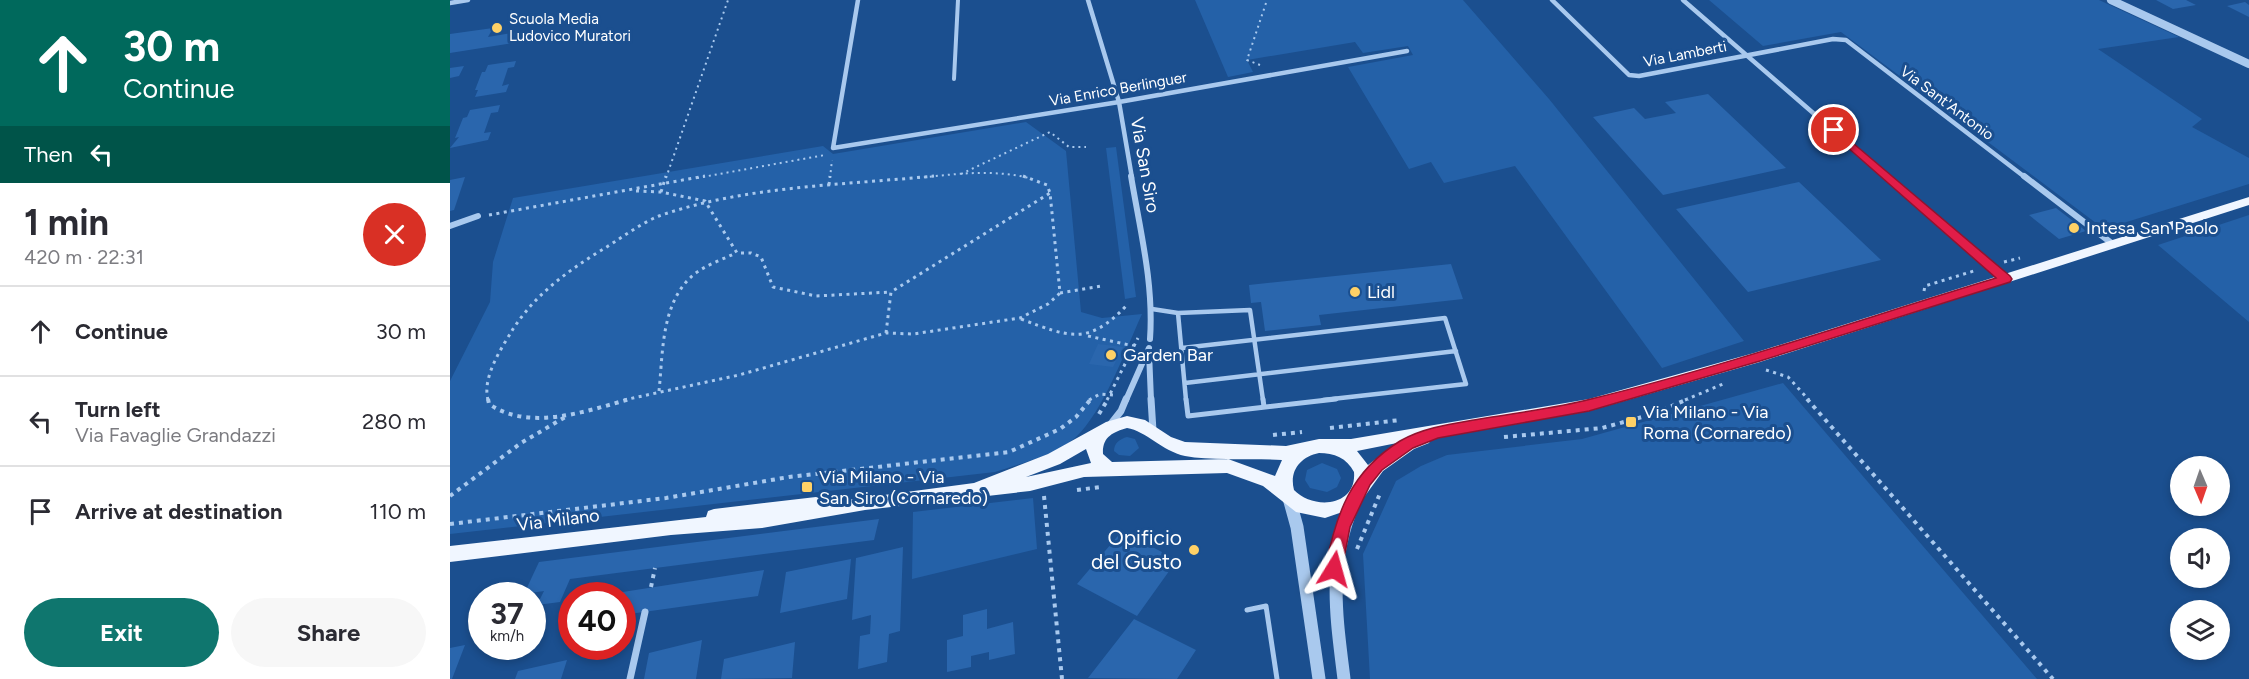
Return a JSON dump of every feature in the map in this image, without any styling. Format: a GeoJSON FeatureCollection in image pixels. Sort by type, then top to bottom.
{"type":"FeatureCollection","features":[{"type":"Feature","properties":{"kind":"main road"},"geometry":{"type":"LineString","coordinates":[[975,490],[1014,477],[1054,459],[1101,424],[1131,422],[1142,426],[1172,446],[1194,450],[1269,453],[1345,447],[1589,405],[1755,358],[2249,202]]}},
{"type":"Feature","properties":{"kind":"main road"},"geometry":{"type":"LineString","coordinates":[[1101,424],[1094,453],[1102,465],[1118,471]]}},
{"type":"Feature","properties":{"kind":"main road"},"geometry":{"type":"LineString","coordinates":[[975,490],[1030,484],[1077,471],[1228,466],[1269,481],[1310,510],[1325,511],[1346,505],[1377,466],[1393,454],[1408,444],[1437,432]]}},
{"type":"Feature","properties":{"kind":"main road"},"geometry":{"type":"LineString","coordinates":[[1329,447],[1343,450],[1358,462],[1363,474],[1360,490]]}},
{"type":"Feature","properties":{"kind":"main road"},"geometry":{"type":"LineString","coordinates":[[1290,497],[1283,483],[1285,470],[1292,459],[1305,450]]}},
{"type":"Feature","properties":{"kind":"main road","name":"Via Milano"},"geometry":{"type":"LineString","coordinates":[[450,554],[671,527],[752,522],[865,503],[975,490]]}},
{"type":"Feature","properties":{"kind":"street"},"geometry":{"type":"LineString","coordinates":[[450,3],[468,0]]}},
{"type":"Feature","properties":{"kind":"street","name":"Via Enrico Berlinguer"},"geometry":{"type":"LineString","coordinates":[[858,0],[833,148],[1119,102],[1407,51]]}},
{"type":"Feature","properties":{"kind":"street","name":"Via San Siro"},"geometry":{"type":"LineString","coordinates":[[1088,0],[1119,102],[1145,255],[1152,309],[1150,339]]}},
{"type":"Feature","properties":{"kind":"street","name":"Via Lamberti"},"geometry":{"type":"LineString","coordinates":[[1552,0],[1629,75],[1639,76],[1746,54]]}},
{"type":"Feature","properties":{"kind":"street"},"geometry":{"type":"LineString","coordinates":[[1683,0],[2006,279]]}},
{"type":"Feature","properties":{"kind":"street"},"geometry":{"type":"LineString","coordinates":[[2111,0],[2249,64]]}},
{"type":"Feature","properties":{"kind":"street","name":"Via Sant'Antonio"},"geometry":{"type":"LineString","coordinates":[[1746,54],[1833,39],[1846,40],[2115,245]]}},
{"type":"Feature","properties":{"kind":"street"},"geometry":{"type":"LineString","coordinates":[[450,226],[477,216]]}},
{"type":"Feature","properties":{"kind":"street"},"geometry":{"type":"LineString","coordinates":[[1101,424],[1121,411],[1149,348],[1151,426],[1156,437]]}},
{"type":"Feature","properties":{"kind":"street"},"geometry":{"type":"LineString","coordinates":[[1344,679],[1334,593],[1334,569],[1341,527],[1360,490]]}},
{"type":"Feature","properties":{"kind":"street"},"geometry":{"type":"LineString","coordinates":[[1290,497],[1297,526],[1319,679]]}},
{"type":"Feature","properties":{"kind":"street"},"geometry":{"type":"LineString","coordinates":[[630,679],[645,612]]}},
{"type":"Feature","properties":{"kind":"lane"},"geometry":{"type":"LineString","coordinates":[[954,79],[958,0]]}},
{"type":"Feature","properties":{"kind":"lane"},"geometry":{"type":"LineString","coordinates":[[1152,309],[1178,313],[1250,310],[1264,407]]}},
{"type":"Feature","properties":{"kind":"lane"},"geometry":{"type":"LineString","coordinates":[[1178,313],[1188,416],[1466,384],[1445,318],[1182,348]]}},
{"type":"Feature","properties":{"kind":"lane"},"geometry":{"type":"LineString","coordinates":[[1185,384],[1456,351]]}},
{"type":"Feature","properties":{"kind":"lane"},"geometry":{"type":"LineString","coordinates":[[1247,610],[1266,606],[1277,679]]}},
{"type":"Feature","properties":{"kind":"path"},"geometry":{"type":"LineString","coordinates":[[661,192],[728,0]]}},
{"type":"Feature","properties":{"kind":"path"},"geometry":{"type":"LineString","coordinates":[[1261,66],[1247,60],[1267,0]]}},
{"type":"Feature","properties":{"kind":"path"},"geometry":{"type":"LineString","coordinates":[[959,174],[1050,132],[1069,147],[1086,147]]}},
{"type":"Feature","properties":{"kind":"path"},"geometry":{"type":"LineString","coordinates":[[477,216],[833,154],[829,185]]}},
{"type":"Feature","properties":{"kind":"path"},"geometry":{"type":"LineString","coordinates":[[570,415],[517,418],[489,404],[486,392],[490,374],[506,341],[525,311],[545,289],[573,268],[633,229],[657,217],[705,201],[748,193],[829,185],[959,174],[1013,174],[1047,185],[1050,193],[1060,293]]}},
{"type":"Feature","properties":{"kind":"path"},"geometry":{"type":"LineString","coordinates":[[630,190],[661,192],[705,201],[736,253]]}},
{"type":"Feature","properties":{"kind":"path"},"geometry":{"type":"LineString","coordinates":[[659,391],[668,320],[680,290],[691,277],[736,253],[751,253],[761,257],[773,287],[789,293],[808,296],[891,292],[1050,193]]}},
{"type":"Feature","properties":{"kind":"path"},"geometry":{"type":"LineString","coordinates":[[1923,293],[1925,286],[1983,268]]}},
{"type":"Feature","properties":{"kind":"path"},"geometry":{"type":"LineString","coordinates":[[450,496],[505,453],[549,425],[570,415],[659,391],[739,375],[886,333],[914,334],[1020,318],[1048,304],[1060,293],[1102,286]]}},
{"type":"Feature","properties":{"kind":"path"},"geometry":{"type":"LineString","coordinates":[[886,333],[891,292]]}},
{"type":"Feature","properties":{"kind":"path"},"geometry":{"type":"LineString","coordinates":[[1088,336],[1117,317],[1126,306]]}},
{"type":"Feature","properties":{"kind":"path"},"geometry":{"type":"LineString","coordinates":[[1020,318],[1059,333],[1088,336],[1134,346]]}},
{"type":"Feature","properties":{"kind":"path"},"geometry":{"type":"LineString","coordinates":[[1101,424],[1111,394],[1138,337]]}},
{"type":"Feature","properties":{"kind":"path"},"geometry":{"type":"LineString","coordinates":[[1756,373],[1766,370],[1788,377],[2053,679]]}},
{"type":"Feature","properties":{"kind":"path"},"geometry":{"type":"LineString","coordinates":[[1499,438],[1602,428],[1653,414],[1727,382]]}},
{"type":"Feature","properties":{"kind":"path"},"geometry":{"type":"LineString","coordinates":[[450,524],[666,498],[789,477],[1009,452],[1039,441],[1059,429],[1079,414],[1093,397],[1100,394],[1111,394]]}},
{"type":"Feature","properties":{"kind":"path"},"geometry":{"type":"LineString","coordinates":[[1322,429],[1411,418]]}},
{"type":"Feature","properties":{"kind":"path"},"geometry":{"type":"LineString","coordinates":[[1263,436],[1311,431]]}},
{"type":"Feature","properties":{"kind":"path"},"geometry":{"type":"LineString","coordinates":[[1356,551],[1383,488]]}},
{"type":"Feature","properties":{"kind":"path"},"geometry":{"type":"LineString","coordinates":[[1044,494],[1062,679]]}},
{"type":"Feature","properties":{"kind":"path"},"geometry":{"type":"LineString","coordinates":[[651,587],[655,568]]}},
{"type":"Feature","properties":{"kind":"shaded area"},"geometry":{"type":"Polygon","coordinates":[[[1195,0],[1463,0],[1549,99],[1744,341],[1662,368],[1515,166],[1444,183],[1431,162],[1409,169],[1348,67],[1413,55],[1408,46],[1363,53],[1355,42],[1247,60],[1253,72],[1228,77],[1195,0]]]}},
{"type":"Feature","properties":{"kind":"shaded area"},"geometry":{"type":"Polygon","coordinates":[[[1709,0],[2099,0],[2179,37],[2098,49],[2202,119],[2192,127],[2249,158],[2249,184],[2104,229],[1841,32],[1763,46],[1709,0]]]}},
{"type":"Feature","properties":{"kind":"shaded area"},"geometry":{"type":"Polygon","coordinates":[[[1026,122],[1066,151],[1081,312],[1102,318],[1142,314],[1105,396],[1086,426],[1068,444],[1037,458],[995,472],[450,534],[450,381],[490,302],[493,262],[513,198],[823,146],[833,154],[1026,122]]]}},
{"type":"Feature","properties":{"kind":"shaded area"},"geometry":{"type":"Polygon","coordinates":[[[1116,147],[1136,297],[1125,299],[1106,148],[1116,147]]]}},
{"type":"Feature","properties":{"kind":"shaded area"},"geometry":{"type":"Polygon","coordinates":[[[2249,215],[2249,322],[2158,245],[2249,215]]]}},
{"type":"Feature","properties":{"kind":"shaded area"},"geometry":{"type":"Polygon","coordinates":[[[1783,383],[2037,679],[1370,679],[1363,554],[1396,481],[1421,466],[1447,455],[1582,439],[1783,383]]]}},
{"type":"Feature","properties":{"kind":"shaded area"},"geometry":{"type":"Polygon","coordinates":[[[1127,437],[1135,439],[1139,448],[1130,456],[1119,455],[1114,451],[1115,446],[1127,437]]]}},
{"type":"Feature","properties":{"kind":"shaded area"},"geometry":{"type":"Polygon","coordinates":[[[1322,463],[1337,469],[1341,478],[1337,487],[1327,492],[1310,488],[1305,480],[1307,470],[1322,463]]]}},
{"type":"Feature","properties":{"kind":"shaded area"},"geometry":{"type":"Polygon","coordinates":[[[1033,498],[1037,549],[912,579],[913,512],[1033,498]]]}},
{"type":"Feature","properties":{"kind":"building"},"geometry":{"type":"Polygon","coordinates":[[[2156,0],[2186,0],[2196,5],[2173,9],[2156,0]]]}},
{"type":"Feature","properties":{"kind":"building"},"geometry":{"type":"Polygon","coordinates":[[[2245,2],[2249,5],[2249,17],[2227,6],[2245,2]]]}},
{"type":"Feature","properties":{"kind":"building"},"geometry":{"type":"Polygon","coordinates":[[[493,28],[488,37],[523,31],[520,42],[450,53],[450,34],[493,28]]]}},
{"type":"Feature","properties":{"kind":"building"},"geometry":{"type":"Polygon","coordinates":[[[516,61],[514,67],[508,68],[502,86],[509,84],[506,92],[475,97],[478,90],[475,90],[482,72],[485,72],[488,65],[516,61]]]}},
{"type":"Feature","properties":{"kind":"building"},"geometry":{"type":"Polygon","coordinates":[[[464,66],[459,76],[450,78],[450,68],[464,66]]]}},
{"type":"Feature","properties":{"kind":"building"},"geometry":{"type":"Polygon","coordinates":[[[1708,94],[1786,168],[1663,195],[1593,117],[1634,108],[1645,119],[1676,113],[1665,102],[1708,94]]]}},
{"type":"Feature","properties":{"kind":"building"},"geometry":{"type":"Polygon","coordinates":[[[500,105],[498,112],[491,113],[484,133],[491,132],[488,140],[450,148],[459,137],[455,138],[463,118],[467,117],[470,110],[500,105]]]}},
{"type":"Feature","properties":{"kind":"building"},"geometry":{"type":"Polygon","coordinates":[[[465,177],[454,210],[450,211],[450,180],[465,177]]]}},
{"type":"Feature","properties":{"kind":"building"},"geometry":{"type":"Polygon","coordinates":[[[1799,182],[1881,260],[1748,292],[1676,209],[1799,182]]]}},
{"type":"Feature","properties":{"kind":"building"},"geometry":{"type":"Polygon","coordinates":[[[2056,208],[2086,231],[2059,239],[2029,215],[2056,208]]]}},
{"type":"Feature","properties":{"kind":"building","name":"Lidl"},"geometry":{"type":"Polygon","coordinates":[[[1451,264],[1463,299],[1319,315],[1321,325],[1265,331],[1261,302],[1251,303],[1249,285],[1451,264]]]}},
{"type":"Feature","properties":{"kind":"building"},"geometry":{"type":"Polygon","coordinates":[[[1098,344],[1123,347],[1113,367],[1089,364],[1098,344]]]}},
{"type":"Feature","properties":{"kind":"building"},"geometry":{"type":"Polygon","coordinates":[[[879,519],[874,540],[570,579],[569,582],[558,582],[558,602],[546,604],[546,582],[530,582],[539,562],[879,519]]]}},
{"type":"Feature","properties":{"kind":"building"},"geometry":{"type":"Polygon","coordinates":[[[1122,531],[1177,560],[1137,616],[1077,584],[1122,531]]]}},
{"type":"Feature","properties":{"kind":"building"},"geometry":{"type":"Polygon","coordinates":[[[903,547],[900,631],[889,634],[887,662],[858,669],[860,636],[870,634],[871,615],[852,620],[856,558],[903,547]]]}},
{"type":"Feature","properties":{"kind":"building"},"geometry":{"type":"Polygon","coordinates":[[[851,559],[847,599],[780,613],[786,572],[851,559]]]}},
{"type":"Feature","properties":{"kind":"building"},"geometry":{"type":"Polygon","coordinates":[[[764,570],[758,596],[636,613],[636,590],[764,570]]]}},
{"type":"Feature","properties":{"kind":"building"},"geometry":{"type":"Polygon","coordinates":[[[987,609],[987,629],[1013,622],[1015,654],[989,660],[989,652],[971,656],[971,667],[947,672],[947,640],[963,636],[963,615],[987,609]]]}},
{"type":"Feature","properties":{"kind":"building"},"geometry":{"type":"Polygon","coordinates":[[[1134,619],[1196,650],[1177,679],[1088,678],[1134,619]]]}},
{"type":"Feature","properties":{"kind":"building"},"geometry":{"type":"Polygon","coordinates":[[[702,640],[696,679],[644,679],[649,653],[702,640]]]}},
{"type":"Feature","properties":{"kind":"building"},"geometry":{"type":"Polygon","coordinates":[[[795,642],[792,678],[721,679],[724,659],[795,642]]]}},
{"type":"Feature","properties":{"kind":"building"},"geometry":{"type":"Polygon","coordinates":[[[465,645],[452,679],[450,679],[450,648],[465,645]]]}},
{"type":"Feature","properties":{"kind":"building"},"geometry":{"type":"Polygon","coordinates":[[[567,660],[561,679],[515,679],[518,671],[567,660]]]}},
{"type":"Feature","properties":{"kind":"place","name":"Scuola Media Ludovico Muratori"},"geometry":{"type":"Point","coordinates":[497,28]}},
{"type":"Feature","properties":{"kind":"place","name":"Intesa San Paolo"},"geometry":{"type":"Point","coordinates":[2074,228]}},
{"type":"Feature","properties":{"kind":"place","name":"Lidl"},"geometry":{"type":"Point","coordinates":[1355,292]}},
{"type":"Feature","properties":{"kind":"place","name":"Garden Bar"},"geometry":{"type":"Point","coordinates":[1111,355]}},
{"type":"Feature","properties":{"kind":"place","name":"Via Milano - Via Roma (Cornaredo)"},"geometry":{"type":"Point","coordinates":[1631,422]}},
{"type":"Feature","properties":{"kind":"place","name":"Via Milano - Via San Siro (Cornaredo)"},"geometry":{"type":"Point","coordinates":[807,487]}},
{"type":"Feature","properties":{"kind":"place","name":"Opificio del Gusto"},"geometry":{"type":"Point","coordinates":[1194,550]}},
{"type":"Feature","properties":{"kind":"route"},"geometry":{"type":"LineString","coordinates":[[1334,569],[1341,527],[1364,481],[1377,466],[1408,444],[1437,432],[1589,405],[1755,358],[2006,279],[1834,130]]}}]}
